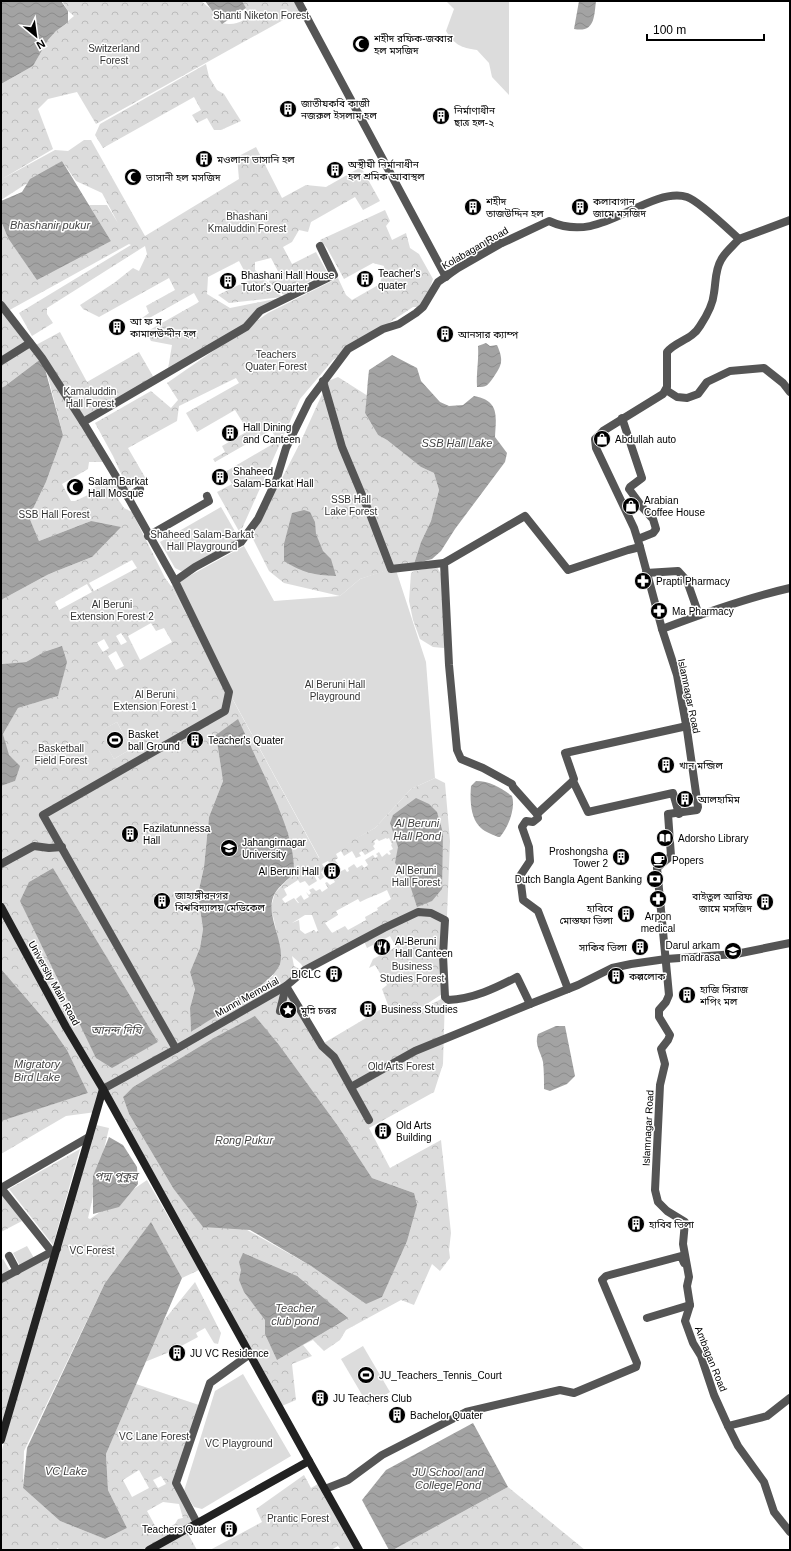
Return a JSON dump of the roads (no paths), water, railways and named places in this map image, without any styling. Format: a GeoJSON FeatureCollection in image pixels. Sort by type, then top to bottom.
{"type":"FeatureCollection","features":[{"type":"Feature","properties":{"kind":"street"},"geometry":{"type":"LineString","coordinates":[[298,1],[446,277]]}},
{"type":"Feature","properties":{"kind":"street","name":"Kolabagan Road"},"geometry":{"type":"LineString","coordinates":[[175,581],[195,567],[241,542],[246,536],[261,513],[276,481],[286,448],[309,401],[322,381],[348,349],[383,329],[399,324],[416,313],[423,307],[438,282],[458,268],[549,221],[568,228],[592,227],[652,201],[678,195],[693,200],[739,239]]}},
{"type":"Feature","properties":{"kind":"street"},"geometry":{"type":"LineString","coordinates":[[638,539],[653,534],[656,530],[653,518],[643,508],[630,489],[630,487],[642,478],[622,418],[663,394],[666,390],[667,352],[672,346],[688,339],[699,328],[707,314],[714,294],[716,275],[721,259],[739,239],[790,220]]}},
{"type":"Feature","properties":{"kind":"street"},"geometry":{"type":"LineString","coordinates":[[83,422],[246,327],[260,311],[334,275],[320,246]]}},
{"type":"Feature","properties":{"kind":"street"},"geometry":{"type":"LineString","coordinates":[[1,305],[44,361],[128,497],[148,536],[175,581],[229,692],[225,710],[43,815],[176,1049]]}},
{"type":"Feature","properties":{"kind":"street"},"geometry":{"type":"LineString","coordinates":[[1,361],[30,343]]}},
{"type":"Feature","properties":{"kind":"street"},"geometry":{"type":"LineString","coordinates":[[666,390],[677,397],[687,398],[698,394],[707,382],[730,371],[764,368],[790,392]]}},
{"type":"Feature","properties":{"kind":"street"},"geometry":{"type":"LineString","coordinates":[[322,381],[342,447],[391,569],[444,563],[482,543],[525,516],[568,570],[640,547]]}},
{"type":"Feature","properties":{"kind":"street","name":"Islamnagar Road"},"geometry":{"type":"LineString","coordinates":[[622,418],[611,425],[596,439],[596,448],[638,539],[646,573],[676,675],[687,726],[698,808],[697,810],[678,814],[668,814],[671,856],[657,868],[669,995],[666,1002],[659,1010],[659,1017],[670,1035],[661,1049],[665,1064],[660,1085],[656,1190]]}},
{"type":"Feature","properties":{"kind":"street"},"geometry":{"type":"LineString","coordinates":[[128,497],[140,489]]}},
{"type":"Feature","properties":{"kind":"street"},"geometry":{"type":"LineString","coordinates":[[148,536],[209,501],[207,496]]}},
{"type":"Feature","properties":{"kind":"street"},"geometry":{"type":"LineString","coordinates":[[444,563],[449,665],[457,750],[461,759],[483,768],[512,784],[537,814]]}},
{"type":"Feature","properties":{"kind":"street"},"geometry":{"type":"LineString","coordinates":[[646,573],[678,571],[687,581],[699,615]]}},
{"type":"Feature","properties":{"kind":"street"},"geometry":{"type":"LineString","coordinates":[[662,629],[724,606],[767,593],[790,588]]}},
{"type":"Feature","properties":{"kind":"street"},"geometry":{"type":"LineString","coordinates":[[568,990],[538,911],[523,900],[520,876],[530,861],[529,847],[522,827],[526,822],[533,822],[538,818],[537,814],[574,779],[565,753],[687,726]]}},
{"type":"Feature","properties":{"kind":"street"},"geometry":{"type":"LineString","coordinates":[[572,781],[588,812],[673,793],[678,814]]}},
{"type":"Feature","properties":{"kind":"street"},"geometry":{"type":"LineString","coordinates":[[1,864],[34,846],[49,848],[62,847]]}},
{"type":"Feature","properties":{"kind":"street","name":"University Main Road"},"geometry":{"type":"LineString","coordinates":[[1,907],[64,1023],[103,1089],[359,1550]]}},
{"type":"Feature","properties":{"kind":"street"},"geometry":{"type":"LineString","coordinates":[[280,1011],[286,986],[305,970],[384,928],[418,912],[431,913],[445,920],[443,955],[445,997],[448,1000],[457,1000],[495,988],[517,977],[530,1004]]}},
{"type":"Feature","properties":{"kind":"street"},"geometry":{"type":"LineString","coordinates":[[351,1087],[415,1051],[568,990],[612,968],[666,959],[736,954],[790,943]]}},
{"type":"Feature","properties":{"kind":"street","name":"Munni Memorial"},"geometry":{"type":"LineString","coordinates":[[103,1089],[286,986],[322,1046],[334,1057],[369,1120]]}},
{"type":"Feature","properties":{"kind":"street"},"geometry":{"type":"LineString","coordinates":[[1,1440],[54,1251],[103,1089]]}},
{"type":"Feature","properties":{"kind":"street"},"geometry":{"type":"LineString","coordinates":[[54,1251],[2,1188],[89,1137]]}},
{"type":"Feature","properties":{"kind":"street","name":"Ambagan Road"},"geometry":{"type":"LineString","coordinates":[[656,1190],[658,1202],[667,1211],[685,1222],[683,1244],[690,1277],[686,1286],[690,1306],[685,1321],[693,1343],[701,1356],[714,1395],[738,1446],[764,1482],[774,1512],[790,1532]]}},
{"type":"Feature","properties":{"kind":"street"},"geometry":{"type":"LineString","coordinates":[[1,1279],[54,1251]]}},
{"type":"Feature","properties":{"kind":"street"},"geometry":{"type":"LineString","coordinates":[[9,1256],[17,1271]]}},
{"type":"Feature","properties":{"kind":"street"},"geometry":{"type":"LineString","coordinates":[[325,1489],[348,1480],[382,1454],[466,1412],[560,1390],[574,1393],[636,1367],[637,1363],[602,1280],[606,1276],[681,1256],[688,1271]]}},
{"type":"Feature","properties":{"kind":"street"},"geometry":{"type":"LineString","coordinates":[[647,1318],[690,1306]]}},
{"type":"Feature","properties":{"kind":"street"},"geometry":{"type":"LineString","coordinates":[[197,1523],[176,1482],[210,1383],[250,1354]]}},
{"type":"Feature","properties":{"kind":"street"},"geometry":{"type":"LineString","coordinates":[[728,1426],[767,1416],[790,1398]]}},
{"type":"Feature","properties":{"kind":"street"},"geometry":{"type":"LineString","coordinates":[[148,1550],[309,1460]]}},
{"type":"Feature","properties":{"kind":"water"},"geometry":{"type":"Polygon","coordinates":[[[1,1],[61,1],[68,11],[68,22],[56,31],[48,40],[33,66],[1,84],[1,1]]]}},
{"type":"Feature","properties":{"kind":"water"},"geometry":{"type":"Polygon","coordinates":[[[205,1],[242,1],[246,8],[222,24],[205,1]]]}},
{"type":"Feature","properties":{"kind":"water"},"geometry":{"type":"Polygon","coordinates":[[[579,1],[596,1],[594,18],[590,26],[581,30],[574,29],[579,1]]]}},
{"type":"Feature","properties":{"kind":"water","name":"Bhashanir pukur"},"geometry":{"type":"Polygon","coordinates":[[[62,161],[111,241],[37,280],[8,238],[1,221],[1,201],[22,192],[30,179],[62,161]]]}},
{"type":"Feature","properties":{"kind":"water"},"geometry":{"type":"Polygon","coordinates":[[[486,343],[490,346],[497,345],[501,355],[501,363],[488,384],[477,387],[478,346],[486,343]]]}},
{"type":"Feature","properties":{"kind":"water","name":"SSB Hall Lake"},"geometry":{"type":"Polygon","coordinates":[[[392,355],[417,368],[421,381],[440,402],[449,406],[463,405],[474,396],[482,398],[488,402],[495,410],[495,437],[507,453],[505,462],[455,529],[441,551],[432,559],[414,564],[421,542],[431,521],[439,490],[434,473],[421,467],[387,440],[378,435],[365,413],[369,370],[392,355]]]}},
{"type":"Feature","properties":{"kind":"water"},"geometry":{"type":"Polygon","coordinates":[[[42,358],[63,435],[46,482],[29,517],[39,541],[91,521],[121,527],[92,557],[49,574],[1,600],[1,388],[42,358]]]}},
{"type":"Feature","properties":{"kind":"water"},"geometry":{"type":"Polygon","coordinates":[[[304,510],[310,512],[315,522],[316,534],[323,551],[331,559],[336,576],[309,573],[284,561],[284,544],[292,513],[304,510]]]}},
{"type":"Feature","properties":{"kind":"water"},"geometry":{"type":"Polygon","coordinates":[[[62,646],[67,662],[58,696],[18,708],[3,734],[9,755],[20,766],[15,781],[1,786],[1,662],[2,664],[26,662],[44,652],[62,646]]]}},
{"type":"Feature","properties":{"kind":"water"},"geometry":{"type":"Polygon","coordinates":[[[238,719],[285,824],[292,848],[294,873],[277,890],[272,901],[273,918],[281,955],[280,964],[275,972],[254,991],[191,1032],[190,1008],[195,989],[190,972],[200,948],[203,929],[198,894],[204,867],[209,817],[223,781],[216,735],[238,719]]]}},
{"type":"Feature","properties":{"kind":"water"},"geometry":{"type":"Polygon","coordinates":[[[476,781],[486,782],[504,790],[512,796],[512,812],[506,828],[500,837],[483,829],[476,822],[471,807],[471,786],[476,781]]]}},
{"type":"Feature","properties":{"kind":"water","name":"Al Beruni Hall Pond"},"geometry":{"type":"Polygon","coordinates":[[[416,798],[429,804],[437,812],[443,833],[442,889],[432,901],[417,907],[407,876],[395,863],[398,847],[390,823],[393,815],[416,798]]]}},
{"type":"Feature","properties":{"kind":"water","name":"আনন্দ দিঘি"},"geometry":{"type":"Polygon","coordinates":[[[53,868],[158,1042],[112,1068],[96,1058],[20,901],[29,882],[53,868]]]}},
{"type":"Feature","properties":{"kind":"water","name":"Migratory Bird Lake"},"geometry":{"type":"Polygon","coordinates":[[[1,969],[51,1027],[67,1050],[88,1093],[1,1121],[1,969]]]}},
{"type":"Feature","properties":{"kind":"water","name":"Rong Pukur"},"geometry":{"type":"Polygon","coordinates":[[[255,1016],[279,1045],[338,1126],[372,1178],[414,1193],[417,1205],[407,1241],[382,1297],[366,1304],[311,1266],[250,1230],[203,1227],[173,1188],[129,1114],[123,1097],[133,1087],[212,1039],[255,1016]]]}},
{"type":"Feature","properties":{"kind":"water"},"geometry":{"type":"Polygon","coordinates":[[[556,1026],[565,1026],[575,1076],[567,1084],[550,1091],[544,1089],[543,1062],[537,1045],[537,1038],[538,1034],[556,1026]]]}},
{"type":"Feature","properties":{"kind":"water","name":"পদ্ম পুকুর"},"geometry":{"type":"Polygon","coordinates":[[[109,1137],[123,1145],[137,1167],[138,1184],[119,1207],[93,1214],[93,1176],[109,1137]]]}},
{"type":"Feature","properties":{"kind":"water","name":"VC Lake"},"geometry":{"type":"Polygon","coordinates":[[[151,1222],[182,1278],[106,1454],[108,1490],[127,1528],[105,1539],[60,1521],[23,1488],[27,1448],[105,1283],[151,1222]]]}},
{"type":"Feature","properties":{"kind":"water","name":"Teacher club pond"},"geometry":{"type":"Polygon","coordinates":[[[243,1253],[297,1276],[348,1318],[277,1360],[265,1334],[265,1320],[244,1292],[239,1280],[241,1270],[239,1262],[243,1253]]]}},
{"type":"Feature","properties":{"kind":"water","name":"JU School and College Pond"},"geometry":{"type":"Polygon","coordinates":[[[473,1423],[508,1487],[393,1550],[389,1550],[362,1500],[386,1470],[473,1423]]]}},
{"type":"Feature","properties":{"kind":"place","name":"শহীদ রফিক-জব্বার হল মসজিদ"},"geometry":{"type":"Point","coordinates":[361,44]}},
{"type":"Feature","properties":{"kind":"place","name":"জাতীয়কবি কাজী নজরুল ইসলাম হল"},"geometry":{"type":"Point","coordinates":[288,109]}},
{"type":"Feature","properties":{"kind":"place","name":"নির্মাণাধীন ছাত্র হল-২"},"geometry":{"type":"Point","coordinates":[441,116]}},
{"type":"Feature","properties":{"kind":"place","name":"মওলানা ভাসানি হল"},"geometry":{"type":"Point","coordinates":[204,159]}},
{"type":"Feature","properties":{"kind":"place","name":"অস্থীয়ী নির্মানাধীন হল শ্রমিক আবাস্থল"},"geometry":{"type":"Point","coordinates":[335,170]}},
{"type":"Feature","properties":{"kind":"place","name":"ভাসানী হল মসজিদ"},"geometry":{"type":"Point","coordinates":[133,177]}},
{"type":"Feature","properties":{"kind":"place","name":"শহীদ তাজউদ্দিন হল"},"geometry":{"type":"Point","coordinates":[473,207]}},
{"type":"Feature","properties":{"kind":"place","name":"কলাবাগান জামে মসজিদ"},"geometry":{"type":"Point","coordinates":[580,207]}},
{"type":"Feature","properties":{"kind":"place","name":"Teacher's quater"},"geometry":{"type":"Point","coordinates":[365,279]}},
{"type":"Feature","properties":{"kind":"place","name":"Bhashani Hall House Tutor's Quarter"},"geometry":{"type":"Point","coordinates":[228,281]}},
{"type":"Feature","properties":{"kind":"place","name":"আ ফ ম কামালউদ্দীন হল"},"geometry":{"type":"Point","coordinates":[117,327]}},
{"type":"Feature","properties":{"kind":"place","name":"আনসার ক্যাম্প"},"geometry":{"type":"Point","coordinates":[445,334]}},
{"type":"Feature","properties":{"kind":"place","name":"Hall Dining and Canteen"},"geometry":{"type":"Point","coordinates":[230,433]}},
{"type":"Feature","properties":{"kind":"place","name":"Abdullah auto"},"geometry":{"type":"Point","coordinates":[602,439]}},
{"type":"Feature","properties":{"kind":"place","name":"Shaheed Salam-Barkat Hall"},"geometry":{"type":"Point","coordinates":[220,477]}},
{"type":"Feature","properties":{"kind":"place","name":"Salam Barkat Hall Mosque"},"geometry":{"type":"Point","coordinates":[75,487]}},
{"type":"Feature","properties":{"kind":"place","name":"Arabian Coffee House"},"geometry":{"type":"Point","coordinates":[631,506]}},
{"type":"Feature","properties":{"kind":"place","name":"Prapti Pharmacy"},"geometry":{"type":"Point","coordinates":[643,581]}},
{"type":"Feature","properties":{"kind":"place","name":"Ma Pharmacy"},"geometry":{"type":"Point","coordinates":[659,611]}},
{"type":"Feature","properties":{"kind":"place","name":"Basket ball Ground"},"geometry":{"type":"Point","coordinates":[115,740]}},
{"type":"Feature","properties":{"kind":"place","name":"Teacher's Quater"},"geometry":{"type":"Point","coordinates":[195,740]}},
{"type":"Feature","properties":{"kind":"place","name":"খান মন্জিল"},"geometry":{"type":"Point","coordinates":[666,765]}},
{"type":"Feature","properties":{"kind":"place","name":"আলহামিম"},"geometry":{"type":"Point","coordinates":[685,799]}},
{"type":"Feature","properties":{"kind":"place","name":"Fazilatunnessa Hall"},"geometry":{"type":"Point","coordinates":[130,834]}},
{"type":"Feature","properties":{"kind":"place","name":"Adorsho Library"},"geometry":{"type":"Point","coordinates":[665,838]}},
{"type":"Feature","properties":{"kind":"place","name":"Jahangirnagar University"},"geometry":{"type":"Point","coordinates":[229,848]}},
{"type":"Feature","properties":{"kind":"place","name":"Proshongsha Tower 2"},"geometry":{"type":"Point","coordinates":[621,857]}},
{"type":"Feature","properties":{"kind":"place","name":"Popers"},"geometry":{"type":"Point","coordinates":[659,860]}},
{"type":"Feature","properties":{"kind":"place","name":"Al Beruni Hall"},"geometry":{"type":"Point","coordinates":[332,871]}},
{"type":"Feature","properties":{"kind":"place","name":"Dutch Bangla Agent Banking"},"geometry":{"type":"Point","coordinates":[655,879]}},
{"type":"Feature","properties":{"kind":"place","name":"Arpon medical"},"geometry":{"type":"Point","coordinates":[658,899]}},
{"type":"Feature","properties":{"kind":"place","name":"জাহাঙ্গীরনগর বিশ্ববিদ্যালয় মেডিকেল"},"geometry":{"type":"Point","coordinates":[162,901]}},
{"type":"Feature","properties":{"kind":"place","name":"বাইতুল আরিফ জামে মসজিদ"},"geometry":{"type":"Point","coordinates":[765,902]}},
{"type":"Feature","properties":{"kind":"place","name":"হাবিবে মোস্তফা ভিলা"},"geometry":{"type":"Point","coordinates":[626,914]}},
{"type":"Feature","properties":{"kind":"place","name":"Al-Beruni Hall Canteen"},"geometry":{"type":"Point","coordinates":[382,947]}},
{"type":"Feature","properties":{"kind":"place","name":"সাকিব ভিলা"},"geometry":{"type":"Point","coordinates":[640,947]}},
{"type":"Feature","properties":{"kind":"place","name":"Darul arkam madrasa"},"geometry":{"type":"Point","coordinates":[733,951]}},
{"type":"Feature","properties":{"kind":"place","name":"BICLC"},"geometry":{"type":"Point","coordinates":[334,974]}},
{"type":"Feature","properties":{"kind":"place","name":"কল্পলোক"},"geometry":{"type":"Point","coordinates":[616,976]}},
{"type":"Feature","properties":{"kind":"place","name":"হাজি সিরাজ শপিং মল"},"geometry":{"type":"Point","coordinates":[687,995]}},
{"type":"Feature","properties":{"kind":"place","name":"Business Studies"},"geometry":{"type":"Point","coordinates":[368,1009]}},
{"type":"Feature","properties":{"kind":"place","name":"মুন্নি চত্তর"},"geometry":{"type":"Point","coordinates":[288,1010]}},
{"type":"Feature","properties":{"kind":"place","name":"Old Arts Building"},"geometry":{"type":"Point","coordinates":[383,1131]}},
{"type":"Feature","properties":{"kind":"place","name":"হাবিব ভিলা"},"geometry":{"type":"Point","coordinates":[636,1224]}},
{"type":"Feature","properties":{"kind":"place","name":"JU VC Residence"},"geometry":{"type":"Point","coordinates":[177,1353]}},
{"type":"Feature","properties":{"kind":"place","name":"JU_Teachers_Tennis_Court"},"geometry":{"type":"Point","coordinates":[366,1375]}},
{"type":"Feature","properties":{"kind":"place","name":"JU Teachers Club"},"geometry":{"type":"Point","coordinates":[320,1398]}},
{"type":"Feature","properties":{"kind":"place","name":"Bachelor Quater"},"geometry":{"type":"Point","coordinates":[397,1415]}},
{"type":"Feature","properties":{"kind":"place","name":"Teachers Quater"},"geometry":{"type":"Point","coordinates":[229,1529]}},
{"type":"Feature","properties":{"kind":"park label","name":"Shanti Niketon Forest"},"geometry":{"type":"Point","coordinates":[261,15]}},
{"type":"Feature","properties":{"kind":"park label","name":"Switzerland Forest"},"geometry":{"type":"Point","coordinates":[114,54]}},
{"type":"Feature","properties":{"kind":"park label","name":"Bhashani Kmaluddin Forest"},"geometry":{"type":"Point","coordinates":[247,222]}},
{"type":"Feature","properties":{"kind":"park label","name":"Teachers Quater Forest"},"geometry":{"type":"Point","coordinates":[276,360]}},
{"type":"Feature","properties":{"kind":"park label","name":"Kamaluddin Hall Forest"},"geometry":{"type":"Point","coordinates":[90,396]}},
{"type":"Feature","properties":{"kind":"park label","name":"SSB Hall Lake Forest"},"geometry":{"type":"Point","coordinates":[351,504]}},
{"type":"Feature","properties":{"kind":"park label","name":"SSB Hall Forest"},"geometry":{"type":"Point","coordinates":[54,514]}},
{"type":"Feature","properties":{"kind":"park label","name":"Shaheed Salam-Barkat Hall Playground"},"geometry":{"type":"Point","coordinates":[202,540]}},
{"type":"Feature","properties":{"kind":"park label","name":"Al Beruni Extension Forest 2"},"geometry":{"type":"Point","coordinates":[112,610]}},
{"type":"Feature","properties":{"kind":"park label","name":"Al Beruni Hall Playground"},"geometry":{"type":"Point","coordinates":[335,690]}},
{"type":"Feature","properties":{"kind":"park label","name":"Al Beruni Extension Forest 1"},"geometry":{"type":"Point","coordinates":[155,700]}},
{"type":"Feature","properties":{"kind":"park label","name":"Basketball Field Forest"},"geometry":{"type":"Point","coordinates":[61,754]}},
{"type":"Feature","properties":{"kind":"park label","name":"Al Beruni Hall Forest"},"geometry":{"type":"Point","coordinates":[416,876]}},
{"type":"Feature","properties":{"kind":"park label","name":"Business Studies Forest"},"geometry":{"type":"Point","coordinates":[412,972]}},
{"type":"Feature","properties":{"kind":"park label","name":"Old Arts Forest"},"geometry":{"type":"Point","coordinates":[401,1066]}},
{"type":"Feature","properties":{"kind":"park label","name":"VC Forest"},"geometry":{"type":"Point","coordinates":[92,1250]}},
{"type":"Feature","properties":{"kind":"park label","name":"VC Lane Forest"},"geometry":{"type":"Point","coordinates":[154,1436]}},
{"type":"Feature","properties":{"kind":"park label","name":"VC Playground"},"geometry":{"type":"Point","coordinates":[239,1443]}},
{"type":"Feature","properties":{"kind":"park label","name":"Prantic Forest"},"geometry":{"type":"Point","coordinates":[298,1518]}}]}
